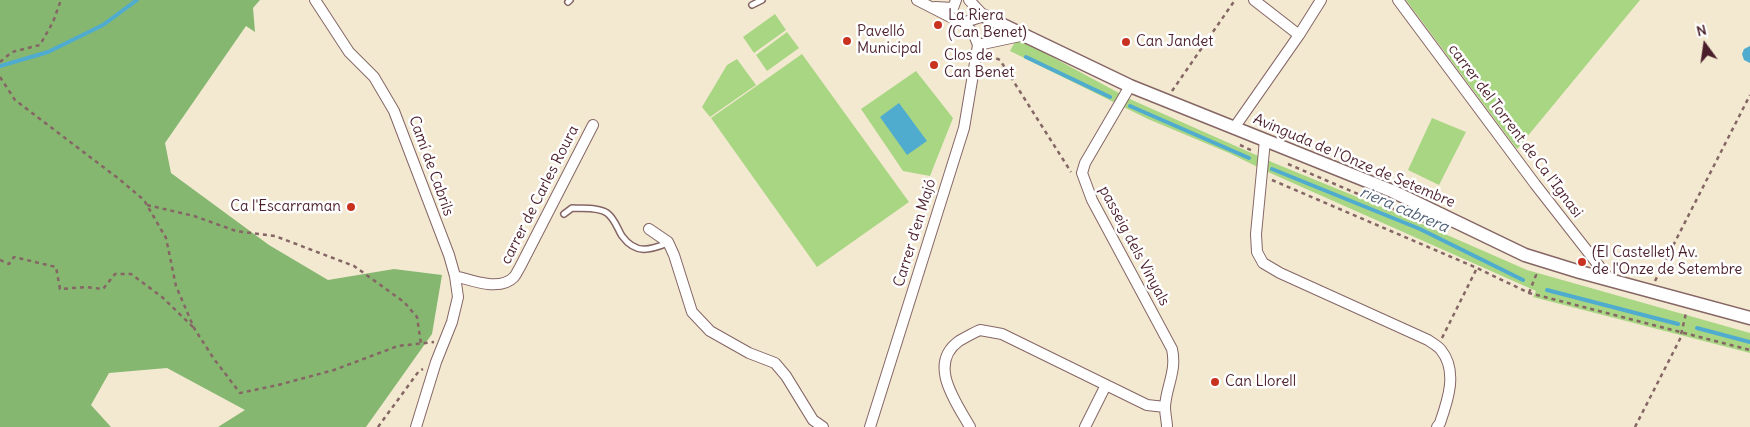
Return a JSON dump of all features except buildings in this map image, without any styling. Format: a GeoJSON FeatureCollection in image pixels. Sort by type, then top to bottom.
{"type":"FeatureCollection","features":[{"type":"Feature","properties":{"kind":"street","name":"Camí de Cabrils"},"geometry":{"type":"LineString","coordinates":[[315,0],[349,52],[374,77],[394,111],[449,255],[455,276],[458,297],[452,322],[436,362],[416,427]]}},
{"type":"Feature","properties":{"kind":"street"},"geometry":{"type":"LineString","coordinates":[[920,2],[942,8],[953,8],[956,0]]}},
{"type":"Feature","properties":{"kind":"street"},"geometry":{"type":"LineString","coordinates":[[962,22],[984,16],[969,0]]}},
{"type":"Feature","properties":{"kind":"street"},"geometry":{"type":"LineString","coordinates":[[1254,0],[1299,34]]}},
{"type":"Feature","properties":{"kind":"street"},"geometry":{"type":"LineString","coordinates":[[1234,128],[1321,0]]}},
{"type":"Feature","properties":{"kind":"street","name":"carrer del Torrent de Ca l'Ignasi"},"geometry":{"type":"LineString","coordinates":[[1398,0],[1535,184],[1610,280]]}},
{"type":"Feature","properties":{"kind":"street"},"geometry":{"type":"LineString","coordinates":[[920,2],[962,22],[974,32],[977,48],[1025,36]]}},
{"type":"Feature","properties":{"kind":"street","name":"Avinguda de l'Onze de Setembre"},"geometry":{"type":"LineString","coordinates":[[984,16],[1128,90],[1165,100],[1392,191],[1525,255],[1750,318]]}},
{"type":"Feature","properties":{"kind":"street"},"geometry":{"type":"LineString","coordinates":[[993,43],[1002,25]]}},
{"type":"Feature","properties":{"kind":"street","name":"Carrer d'en Majó"},"geometry":{"type":"LineString","coordinates":[[870,427],[964,128],[977,48]]}},
{"type":"Feature","properties":{"kind":"street","name":"passeig dels Vinyals"},"geometry":{"type":"LineString","coordinates":[[1128,90],[1085,163],[1082,173],[1092,200],[1172,349],[1174,358],[1171,383],[1165,407],[1168,427]]}},
{"type":"Feature","properties":{"kind":"street","name":"carrer de Carles Roura"},"geometry":{"type":"LineString","coordinates":[[455,276],[494,284],[505,283],[513,278],[593,125]]}},
{"type":"Feature","properties":{"kind":"street"},"geometry":{"type":"LineString","coordinates":[[1265,140],[1256,234],[1257,252],[1263,263],[1280,273],[1428,340],[1441,350],[1450,369],[1450,394],[1437,427]]}},
{"type":"Feature","properties":{"kind":"street"},"geometry":{"type":"LineString","coordinates":[[649,229],[668,242],[674,254],[692,312],[710,331],[749,353],[775,364],[786,376],[813,420],[823,427]]}},
{"type":"Feature","properties":{"kind":"street"},"geometry":{"type":"LineString","coordinates":[[970,427],[953,397],[944,376],[946,357],[958,342],[980,330],[1002,334],[1147,405],[1165,407]]}},
{"type":"Feature","properties":{"kind":"street"},"geometry":{"type":"LineString","coordinates":[[1086,427],[1106,385]]}},
{"type":"Feature","properties":{"kind":"lane"},"geometry":{"type":"LineString","coordinates":[[752,5],[762,0]]}},
{"type":"Feature","properties":{"kind":"lane"},"geometry":{"type":"LineString","coordinates":[[564,214],[572,208],[605,211],[611,217],[622,236],[641,250],[650,250],[668,242]]}},
{"type":"Feature","properties":{"kind":"path"},"geometry":{"type":"LineString","coordinates":[[0,62],[12,52],[40,45],[53,22],[61,0]]}},
{"type":"Feature","properties":{"kind":"path"},"geometry":{"type":"LineString","coordinates":[[1165,100],[1235,0]]}},
{"type":"Feature","properties":{"kind":"path"},"geometry":{"type":"LineString","coordinates":[[977,48],[1000,60],[1040,121],[1070,172],[1082,173]]}},
{"type":"Feature","properties":{"kind":"path"},"geometry":{"type":"LineString","coordinates":[[0,77],[16,100],[120,179],[144,200],[166,238],[176,286],[194,328],[214,359],[240,393],[334,370],[398,346],[445,340]]}},
{"type":"Feature","properties":{"kind":"path"},"geometry":{"type":"LineString","coordinates":[[1650,291],[1750,95]]}},
{"type":"Feature","properties":{"kind":"path"},"geometry":{"type":"LineString","coordinates":[[1261,177],[1530,291],[1750,350]]}},
{"type":"Feature","properties":{"kind":"path"},"geometry":{"type":"LineString","coordinates":[[147,205],[194,216],[236,231],[275,236],[354,266],[404,302],[417,317],[422,344]]}},
{"type":"Feature","properties":{"kind":"path"},"geometry":{"type":"LineString","coordinates":[[0,260],[9,264],[14,257],[56,267],[60,289],[86,287],[104,289],[115,274],[131,274],[162,297],[194,328]]}},
{"type":"Feature","properties":{"kind":"path"},"geometry":{"type":"LineString","coordinates":[[1437,347],[1477,268]]}},
{"type":"Feature","properties":{"kind":"path"},"geometry":{"type":"LineString","coordinates":[[1530,291],[1536,274]]}},
{"type":"Feature","properties":{"kind":"path"},"geometry":{"type":"LineString","coordinates":[[1635,427],[1680,339],[1689,300]]}},
{"type":"Feature","properties":{"kind":"path"},"geometry":{"type":"LineString","coordinates":[[378,427],[419,371],[436,362]]}},
{"type":"Feature","properties":{"kind":"green space"},"geometry":{"type":"Polygon","coordinates":[[[0,0],[260,0],[253,8],[255,32],[246,26],[165,143],[171,173],[269,245],[328,280],[394,269],[442,275],[432,334],[366,427],[218,427],[245,410],[167,368],[109,373],[91,405],[111,427],[0,427],[0,0]]]}},
{"type":"Feature","properties":{"kind":"green space"},"geometry":{"type":"Polygon","coordinates":[[[1406,0],[1640,0],[1517,149],[1406,0]]]}},
{"type":"Feature","properties":{"kind":"green space"},"geometry":{"type":"Polygon","coordinates":[[[775,14],[786,30],[754,53],[743,37],[775,14]]]}},
{"type":"Feature","properties":{"kind":"green space"},"geometry":{"type":"Polygon","coordinates":[[[787,32],[799,48],[767,71],[756,55],[787,32]]]}},
{"type":"Feature","properties":{"kind":"green space"},"geometry":{"type":"Polygon","coordinates":[[[1017,38],[1132,100],[1274,163],[1406,217],[1527,270],[1750,333],[1750,353],[1533,297],[1536,291],[1229,153],[1148,119],[1010,51],[1017,38]]]}},
{"type":"Feature","properties":{"kind":"green space"},"geometry":{"type":"Polygon","coordinates":[[[802,54],[909,202],[817,267],[711,118],[802,54]]]}},
{"type":"Feature","properties":{"kind":"green space"},"geometry":{"type":"Polygon","coordinates":[[[737,59],[756,85],[710,117],[702,107],[727,65],[737,59]]]}},
{"type":"Feature","properties":{"kind":"green space"},"geometry":{"type":"Polygon","coordinates":[[[916,71],[953,118],[930,176],[903,171],[861,109],[916,71]]]}},
{"type":"Feature","properties":{"kind":"green space"},"geometry":{"type":"Polygon","coordinates":[[[1432,118],[1466,132],[1439,185],[1408,170],[1432,118]]]}},
{"type":"Feature","properties":{"kind":"water"},"geometry":{"type":"Polygon","coordinates":[[[1750,46],[1750,63],[1744,60],[1742,54],[1744,49],[1750,46]]]}},
{"type":"Feature","properties":{"kind":"water"},"geometry":{"type":"Polygon","coordinates":[[[899,103],[927,141],[907,155],[880,117],[899,103]]]}},
{"type":"Feature","properties":{"kind":"waterway"},"geometry":{"type":"LineString","coordinates":[[0,66],[48,52],[103,25],[137,0]]}},
{"type":"Feature","properties":{"kind":"waterway","name":"riera cabrera"},"geometry":{"type":"LineString","coordinates":[[1026,57],[1110,97]]}},
{"type":"Feature","properties":{"kind":"waterway","name":"riera cabrera"},"geometry":{"type":"LineString","coordinates":[[1130,106],[1249,158]]}},
{"type":"Feature","properties":{"kind":"waterway","name":"riera cabrera"},"geometry":{"type":"LineString","coordinates":[[1272,169],[1420,229],[1523,280]]}},
{"type":"Feature","properties":{"kind":"waterway","name":"riera cabrera"},"geometry":{"type":"LineString","coordinates":[[1547,290],[1678,324]]}},
{"type":"Feature","properties":{"kind":"waterway","name":"riera cabrera"},"geometry":{"type":"LineString","coordinates":[[1697,328],[1750,342]]}},
{"type":"Feature","properties":{"kind":"place","name":"La Riera (Can Benet)"},"geometry":{"type":"Point","coordinates":[938,25]}},
{"type":"Feature","properties":{"kind":"place","name":"Pavelló Municipal"},"geometry":{"type":"Point","coordinates":[847,41]}},
{"type":"Feature","properties":{"kind":"place","name":"Can Jandet"},"geometry":{"type":"Point","coordinates":[1126,42]}},
{"type":"Feature","properties":{"kind":"place","name":"Clos de Can Benet"},"geometry":{"type":"Point","coordinates":[934,65]}},
{"type":"Feature","properties":{"kind":"place","name":"Ca l'Escarraman"},"geometry":{"type":"Point","coordinates":[351,207]}},
{"type":"Feature","properties":{"kind":"place","name":"(El Castellet) Av. de l'Onze de Setembre"},"geometry":{"type":"Point","coordinates":[1582,262]}},
{"type":"Feature","properties":{"kind":"place","name":"Can Llorell"},"geometry":{"type":"Point","coordinates":[1215,382]}}]}
